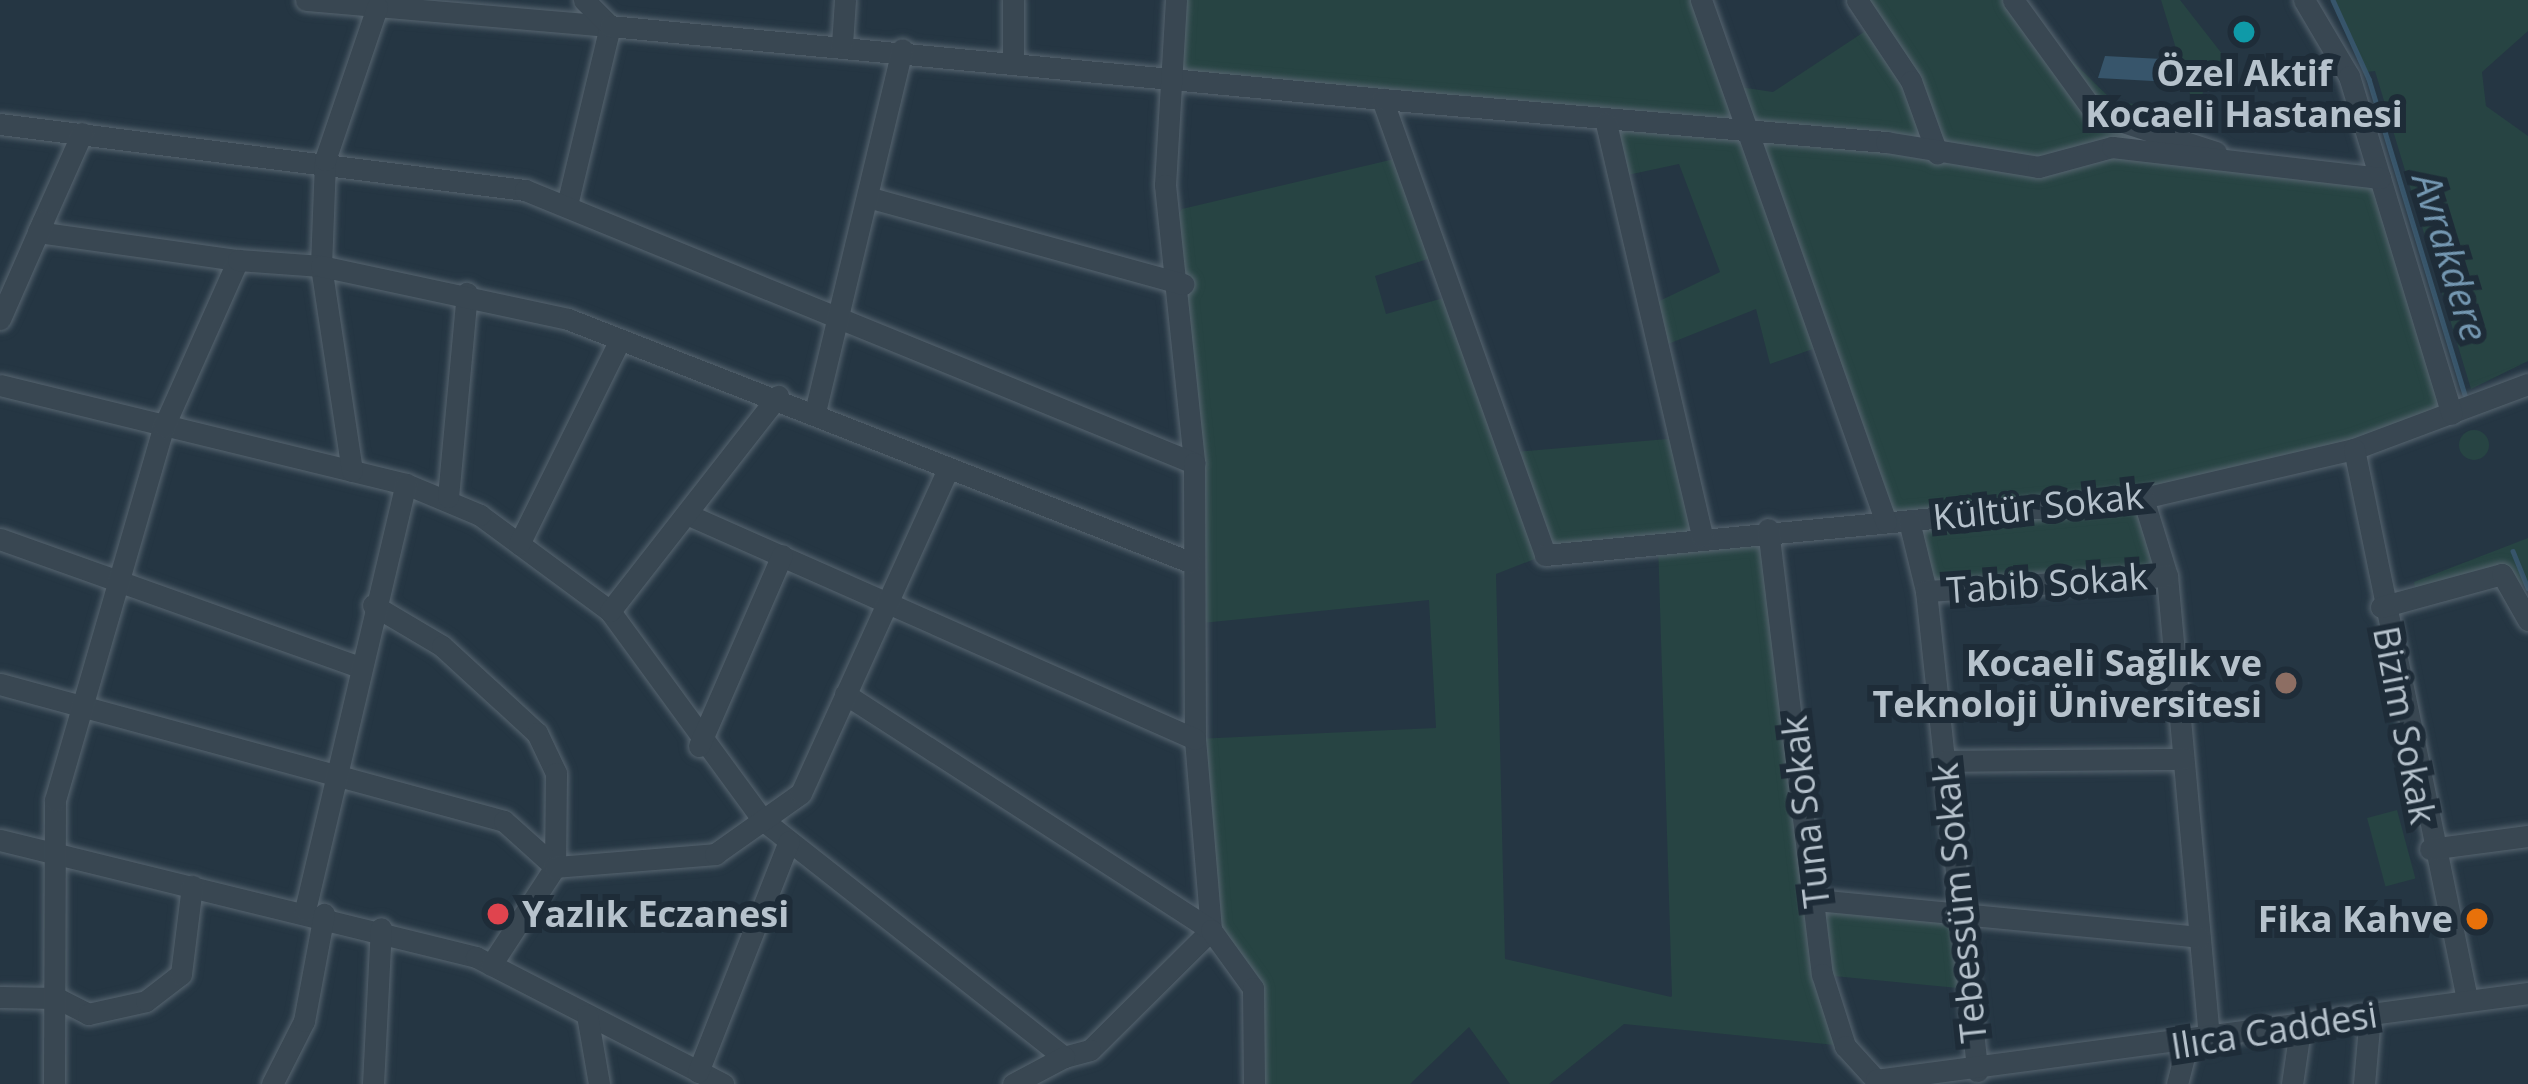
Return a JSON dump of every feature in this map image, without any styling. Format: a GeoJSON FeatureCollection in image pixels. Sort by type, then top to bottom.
{"type":"FeatureCollection","features":[{"type":"Feature","properties":{"kind":"street"},"geometry":{"type":"LineString","coordinates":[[307,0],[1165,71],[1382,99],[2038,167],[2112,147],[2216,152],[2380,178]]}},
{"type":"Feature","properties":{"kind":"street"},"geometry":{"type":"LineString","coordinates":[[584,0],[610,26]]}},
{"type":"Feature","properties":{"kind":"street"},"geometry":{"type":"LineString","coordinates":[[842,44],[845,0]]}},
{"type":"Feature","properties":{"kind":"street"},"geometry":{"type":"LineString","coordinates":[[1013,0],[1013,57]]}},
{"type":"Feature","properties":{"kind":"street"},"geometry":{"type":"LineString","coordinates":[[1175,0],[1165,71],[1165,185],[1183,284],[1194,464],[1190,562],[1195,739],[1211,930]]}},
{"type":"Feature","properties":{"kind":"street","name":"Tebessüm Sokak"},"geometry":{"type":"LineString","coordinates":[[1701,0],[1926,591],[1977,1071]]}},
{"type":"Feature","properties":{"kind":"street"},"geometry":{"type":"LineString","coordinates":[[1857,0],[1911,81],[1937,153]]}},
{"type":"Feature","properties":{"kind":"street"},"geometry":{"type":"LineString","coordinates":[[2013,0],[2095,113],[2216,152]]}},
{"type":"Feature","properties":{"kind":"street"},"geometry":{"type":"LineString","coordinates":[[2304,0],[2349,76],[2452,414]]}},
{"type":"Feature","properties":{"kind":"street"},"geometry":{"type":"LineString","coordinates":[[352,471],[321,266],[326,160],[377,7]]}},
{"type":"Feature","properties":{"kind":"street"},"geometry":{"type":"LineString","coordinates":[[567,205],[610,26]]}},
{"type":"Feature","properties":{"kind":"street"},"geometry":{"type":"LineString","coordinates":[[814,412],[841,325],[902,49]]}},
{"type":"Feature","properties":{"kind":"street","name":"Kültür Sokak"},"geometry":{"type":"LineString","coordinates":[[1382,99],[1535,546],[1545,555],[1768,529],[2143,498],[2354,449],[2528,384]]}},
{"type":"Feature","properties":{"kind":"street"},"geometry":{"type":"LineString","coordinates":[[1606,123],[1702,536]]}},
{"type":"Feature","properties":{"kind":"street"},"geometry":{"type":"LineString","coordinates":[[0,124],[455,174],[567,205],[841,325],[1194,464]]}},
{"type":"Feature","properties":{"kind":"street"},"geometry":{"type":"LineString","coordinates":[[0,320],[82,133]]}},
{"type":"Feature","properties":{"kind":"street"},"geometry":{"type":"LineString","coordinates":[[871,197],[1183,284]]}},
{"type":"Feature","properties":{"kind":"street"},"geometry":{"type":"LineString","coordinates":[[43,221],[38,232],[238,260],[321,266],[467,293],[778,396],[947,470],[1190,562]]}},
{"type":"Feature","properties":{"kind":"street"},"geometry":{"type":"LineString","coordinates":[[54,1084],[55,800],[164,427],[238,260]]}},
{"type":"Feature","properties":{"kind":"street"},"geometry":{"type":"LineString","coordinates":[[448,496],[467,293]]}},
{"type":"Feature","properties":{"kind":"street"},"geometry":{"type":"LineString","coordinates":[[519,544],[620,340]]}},
{"type":"Feature","properties":{"kind":"street"},"geometry":{"type":"LineString","coordinates":[[0,385],[448,496],[610,611],[699,746],[762,819],[1064,1057]]}},
{"type":"Feature","properties":{"kind":"street"},"geometry":{"type":"LineString","coordinates":[[610,611],[692,516],[778,396]]}},
{"type":"Feature","properties":{"kind":"street","name":"Bizim Sokak"},"geometry":{"type":"LineString","coordinates":[[2354,449],[2429,849],[2467,999]]}},
{"type":"Feature","properties":{"kind":"street"},"geometry":{"type":"LineString","coordinates":[[0,684],[504,821],[555,867],[715,854],[801,793],[947,470]]}},
{"type":"Feature","properties":{"kind":"street"},"geometry":{"type":"LineString","coordinates":[[272,1084],[304,1021],[333,771],[406,484]]}},
{"type":"Feature","properties":{"kind":"street"},"geometry":{"type":"LineString","coordinates":[[2143,498],[2167,576],[2199,937],[2198,1043],[2177,1084]]}},
{"type":"Feature","properties":{"kind":"street"},"geometry":{"type":"LineString","coordinates":[[692,516],[893,598],[1195,739]]}},
{"type":"Feature","properties":{"kind":"street","name":"Tuna Sokak"},"geometry":{"type":"LineString","coordinates":[[1768,529],[1822,974],[1845,1046],[1874,1082]]}},
{"type":"Feature","properties":{"kind":"street"},"geometry":{"type":"LineString","coordinates":[[0,539],[357,666]]}},
{"type":"Feature","properties":{"kind":"street"},"geometry":{"type":"LineString","coordinates":[[699,746],[782,555]]}},
{"type":"Feature","properties":{"kind":"street"},"geometry":{"type":"LineString","coordinates":[[2380,607],[2502,574],[2528,587]]}},
{"type":"Feature","properties":{"kind":"street"},"geometry":{"type":"LineString","coordinates":[[2502,574],[2528,620]]}},
{"type":"Feature","properties":{"kind":"street","name":"Tabib Sokak"},"geometry":{"type":"LineString","coordinates":[[1926,591],[2167,576]]}},
{"type":"Feature","properties":{"kind":"street"},"geometry":{"type":"LineString","coordinates":[[374,605],[442,646],[537,733],[556,773],[555,867],[490,965]]}},
{"type":"Feature","properties":{"kind":"street"},"geometry":{"type":"LineString","coordinates":[[845,694],[1211,930],[1253,988],[1254,1084]]}},
{"type":"Feature","properties":{"kind":"street"},"geometry":{"type":"LineString","coordinates":[[1944,760],[2182,759]]}},
{"type":"Feature","properties":{"kind":"street"},"geometry":{"type":"LineString","coordinates":[[2429,849],[2528,836]]}},
{"type":"Feature","properties":{"kind":"street"},"geometry":{"type":"LineString","coordinates":[[0,840],[56,862],[381,928],[490,965],[723,1084]]}},
{"type":"Feature","properties":{"kind":"street"},"geometry":{"type":"LineString","coordinates":[[698,1072],[789,842]]}},
{"type":"Feature","properties":{"kind":"street"},"geometry":{"type":"LineString","coordinates":[[0,997],[57,998],[88,1014],[146,1001],[181,974],[192,886]]}},
{"type":"Feature","properties":{"kind":"street"},"geometry":{"type":"LineString","coordinates":[[1816,900],[2199,937]]}},
{"type":"Feature","properties":{"kind":"street"},"geometry":{"type":"LineString","coordinates":[[373,1084],[381,928]]}},
{"type":"Feature","properties":{"kind":"street"},"geometry":{"type":"LineString","coordinates":[[1013,1084],[1064,1057],[1090,1050],[1211,930]]}},
{"type":"Feature","properties":{"kind":"street","name":"Ilıca Caddesi"},"geometry":{"type":"LineString","coordinates":[[1874,1082],[1977,1071],[2005,1077],[2467,999],[2528,993]]}},
{"type":"Feature","properties":{"kind":"street"},"geometry":{"type":"LineString","coordinates":[[586,1016],[599,1084]]}},
{"type":"Feature","properties":{"kind":"street"},"geometry":{"type":"LineString","coordinates":[[2364,1084],[2370,1016]]}},
{"type":"Feature","properties":{"kind":"street"},"geometry":{"type":"LineString","coordinates":[[2292,1084],[2300,1030]]}},
{"type":"Feature","properties":{"kind":"green space"},"geometry":{"type":"Polygon","coordinates":[[[1176,0],[1701,0],[1733,86],[1773,92],[1873,26],[1857,0],[2013,0],[2095,113],[2216,152],[2380,178],[2452,414],[2144,497],[2167,576],[1926,591],[1909,521],[1886,522],[1827,344],[1770,364],[1756,309],[1658,348],[1649,306],[1720,272],[1679,164],[1618,177],[1605,123],[1165,71],[1176,0]]]}},
{"type":"Feature","properties":{"kind":"green space"},"geometry":{"type":"Polygon","coordinates":[[[2161,0],[2180,0],[2230,64],[2207,70],[2198,119],[2115,111],[2088,93],[2065,54],[2114,102],[2195,110],[2161,0]]]}},
{"type":"Feature","properties":{"kind":"green space"},"geometry":{"type":"Polygon","coordinates":[[[2333,0],[2528,0],[2528,31],[2482,72],[2486,106],[2528,136],[2528,361],[2471,389],[2375,71],[2366,72],[2333,0]]]}},
{"type":"Feature","properties":{"kind":"green space"},"geometry":{"type":"Polygon","coordinates":[[[1403,157],[1437,256],[1375,276],[1386,314],[1451,296],[1504,453],[1679,438],[1702,536],[1768,529],[1816,900],[1959,916],[1968,989],[1823,975],[1845,1046],[1624,1024],[1549,1084],[1510,1084],[1469,1027],[1410,1084],[1254,1084],[1253,988],[1211,930],[1195,739],[1436,728],[1429,600],[1192,624],[1172,223],[1182,209],[1403,157]],[[1658,542],[1545,555],[1496,574],[1505,959],[1672,996],[1658,542]]]}},
{"type":"Feature","properties":{"kind":"green space"},"geometry":{"type":"Polygon","coordinates":[[[2474,430],[2489,445],[2474,460],[2459,445],[2474,430]]]}},
{"type":"Feature","properties":{"kind":"green space"},"geometry":{"type":"Polygon","coordinates":[[[2528,538],[2528,587],[2502,574],[2417,597],[2414,582],[2528,538]]]}},
{"type":"Feature","properties":{"kind":"green space"},"geometry":{"type":"Polygon","coordinates":[[[2397,810],[2415,879],[2385,887],[2367,818],[2397,810]]]}},
{"type":"Feature","properties":{"kind":"water"},"geometry":{"type":"Polygon","coordinates":[[[2105,56],[2162,59],[2171,82],[2098,78],[2105,56]]]}},
{"type":"Feature","properties":{"kind":"waterway","name":"Avrakdere"},"geometry":{"type":"LineString","coordinates":[[2333,0],[2369,79],[2465,395]]}},
{"type":"Feature","properties":{"kind":"waterway","name":"Avrakdere"},"geometry":{"type":"LineString","coordinates":[[2513,551],[2528,588]]}},
{"type":"Feature","properties":{"kind":"place","name":"Özel Aktif Kocaeli Hastanesi"},"geometry":{"type":"Point","coordinates":[2244,32]}},
{"type":"Feature","properties":{"kind":"place","name":"Kocaeli Sağlık ve Teknoloji Üniversitesi"},"geometry":{"type":"Point","coordinates":[2286,683]}},
{"type":"Feature","properties":{"kind":"place","name":"Yazlık Eczanesi"},"geometry":{"type":"Point","coordinates":[498,914]}},
{"type":"Feature","properties":{"kind":"place","name":"Fika Kahve"},"geometry":{"type":"Point","coordinates":[2477,919]}}]}
